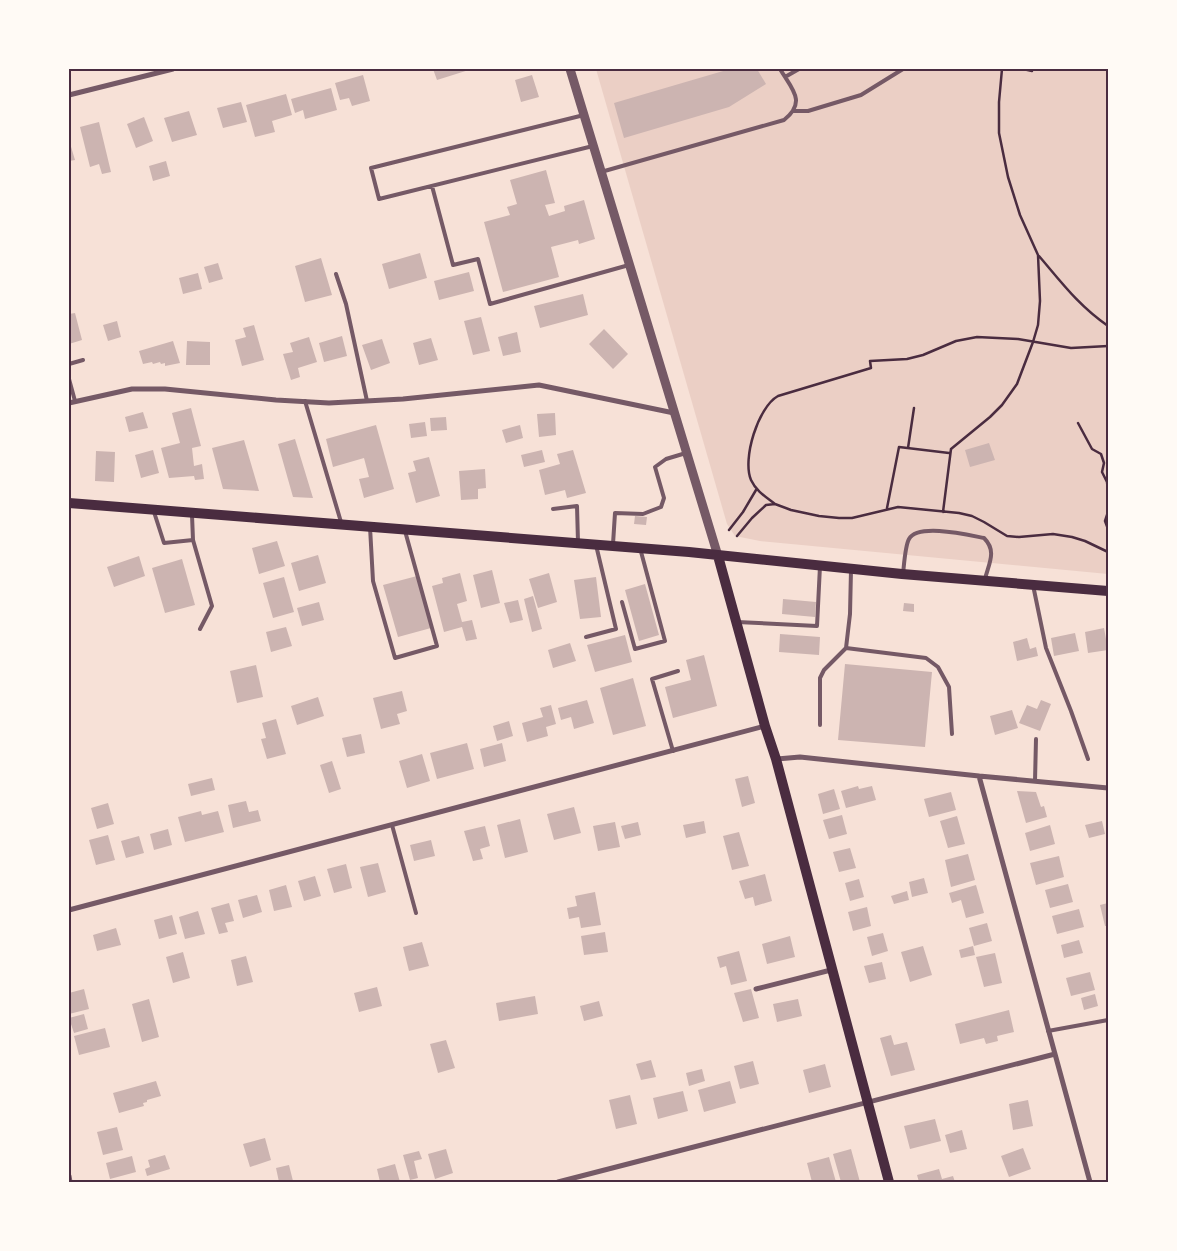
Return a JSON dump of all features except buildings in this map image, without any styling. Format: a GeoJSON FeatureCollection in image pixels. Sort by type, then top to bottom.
{"type":"FeatureCollection","features":[{"type":"Feature","properties":{"kind":"main road"},"geometry":{"type":"LineString","coordinates":[[69,503],[640,548],[852,570],[1108,591]]}},
{"type":"Feature","properties":{"kind":"main road"},"geometry":{"type":"LineString","coordinates":[[718,556],[776,760],[889,1182]]}},
{"type":"Feature","properties":{"kind":"street"},"geometry":{"type":"LineString","coordinates":[[69,95],[160,70],[173,69]]}},
{"type":"Feature","properties":{"kind":"street"},"geometry":{"type":"LineString","coordinates":[[570,69],[718,556]]}},
{"type":"Feature","properties":{"kind":"street"},"geometry":{"type":"LineString","coordinates":[[72,402],[132,389],[165,389],[329,403],[403,399],[539,385],[674,413]]}},
{"type":"Feature","properties":{"kind":"street"},"geometry":{"type":"LineString","coordinates":[[69,910],[765,726]]}},
{"type":"Feature","properties":{"kind":"street"},"geometry":{"type":"LineString","coordinates":[[776,760],[800,757],[1108,788]]}},
{"type":"Feature","properties":{"kind":"street"},"geometry":{"type":"LineString","coordinates":[[979,776],[1090,1182]]}},
{"type":"Feature","properties":{"kind":"street"},"geometry":{"type":"LineString","coordinates":[[756,990],[831,970]]}},
{"type":"Feature","properties":{"kind":"street"},"geometry":{"type":"LineString","coordinates":[[558,1182],[1055,1054]]}},
{"type":"Feature","properties":{"kind":"street"},"geometry":{"type":"LineString","coordinates":[[69,1176],[70,1182]]}},
{"type":"Feature","properties":{"kind":"lane"},"geometry":{"type":"LineString","coordinates":[[780,69],[796,97],[794,112]]}},
{"type":"Feature","properties":{"kind":"lane"},"geometry":{"type":"LineString","coordinates":[[785,77],[799,69]]}},
{"type":"Feature","properties":{"kind":"lane"},"geometry":{"type":"LineString","coordinates":[[601,172],[784,120],[794,112],[808,111],[861,95],[903,69]]}},
{"type":"Feature","properties":{"kind":"lane"},"geometry":{"type":"LineString","coordinates":[[584,115],[371,168],[379,199],[593,146]]}},
{"type":"Feature","properties":{"kind":"lane"},"geometry":{"type":"LineString","coordinates":[[432,186],[453,265],[478,259],[490,304],[629,265]]}},
{"type":"Feature","properties":{"kind":"lane"},"geometry":{"type":"LineString","coordinates":[[336,274],[346,304],[367,401]]}},
{"type":"Feature","properties":{"kind":"lane"},"geometry":{"type":"LineString","coordinates":[[69,364],[83,360]]}},
{"type":"Feature","properties":{"kind":"lane"},"geometry":{"type":"LineString","coordinates":[[69,379],[72,402]]}},
{"type":"Feature","properties":{"kind":"lane"},"geometry":{"type":"LineString","coordinates":[[306,402],[342,525]]}},
{"type":"Feature","properties":{"kind":"lane"},"geometry":{"type":"LineString","coordinates":[[613,546],[615,513],[643,514],[661,507],[664,498],[656,467],[666,459],[686,453]]}},
{"type":"Feature","properties":{"kind":"lane"},"geometry":{"type":"LineString","coordinates":[[553,510],[577,506],[578,544]]}},
{"type":"Feature","properties":{"kind":"lane"},"geometry":{"type":"LineString","coordinates":[[153,510],[164,544],[194,540]]}},
{"type":"Feature","properties":{"kind":"lane"},"geometry":{"type":"LineString","coordinates":[[192,512],[194,540],[212,606],[200,629]]}},
{"type":"Feature","properties":{"kind":"lane"},"geometry":{"type":"LineString","coordinates":[[370,527],[373,581],[395,658],[437,646],[404,530]]}},
{"type":"Feature","properties":{"kind":"lane"},"geometry":{"type":"LineString","coordinates":[[902,574],[909,540],[916,533],[930,531],[984,538],[992,547],[992,554],[984,581]]}},
{"type":"Feature","properties":{"kind":"lane"},"geometry":{"type":"LineString","coordinates":[[586,636],[616,629],[596,545]]}},
{"type":"Feature","properties":{"kind":"lane"},"geometry":{"type":"LineString","coordinates":[[622,602],[635,649],[665,641],[640,548]]}},
{"type":"Feature","properties":{"kind":"lane"},"geometry":{"type":"LineString","coordinates":[[737,622],[817,626],[820,566]]}},
{"type":"Feature","properties":{"kind":"lane"},"geometry":{"type":"LineString","coordinates":[[820,725],[820,678],[824,670],[846,648],[852,570]]}},
{"type":"Feature","properties":{"kind":"lane"},"geometry":{"type":"LineString","coordinates":[[1033,585],[1046,648],[1088,758]]}},
{"type":"Feature","properties":{"kind":"lane"},"geometry":{"type":"LineString","coordinates":[[846,648],[926,658],[938,666],[950,687],[952,734]]}},
{"type":"Feature","properties":{"kind":"lane"},"geometry":{"type":"LineString","coordinates":[[674,750],[652,679],[678,671]]}},
{"type":"Feature","properties":{"kind":"lane"},"geometry":{"type":"LineString","coordinates":[[1035,781],[1036,739]]}},
{"type":"Feature","properties":{"kind":"lane"},"geometry":{"type":"LineString","coordinates":[[392,825],[416,913]]}},
{"type":"Feature","properties":{"kind":"lane"},"geometry":{"type":"LineString","coordinates":[[1048,1031],[1108,1020]]}},
{"type":"Feature","properties":{"kind":"path"},"geometry":{"type":"LineString","coordinates":[[1002,69],[999,132],[1020,216],[1038,255],[1065,289],[1097,319],[1108,326]]}},
{"type":"Feature","properties":{"kind":"path"},"geometry":{"type":"LineString","coordinates":[[1023,69],[1032,71]]}},
{"type":"Feature","properties":{"kind":"path"},"geometry":{"type":"LineString","coordinates":[[943,512],[949,453],[955,445],[1002,405],[1017,384],[1034,342],[1040,301],[1038,255]]}},
{"type":"Feature","properties":{"kind":"path"},"geometry":{"type":"LineString","coordinates":[[1108,346],[1071,348],[1018,339],[977,337],[956,341],[923,355],[907,359],[870,361],[871,368],[770,400],[748,453],[748,469],[756,489],[775,504],[791,510],[839,518],[852,518],[887,508],[898,507],[943,512],[972,516],[1007,536],[1019,537],[1053,534],[1072,537],[1086,541],[1108,552]]}},
{"type":"Feature","properties":{"kind":"path"},"geometry":{"type":"LineString","coordinates":[[908,448],[914,408]]}},
{"type":"Feature","properties":{"kind":"path"},"geometry":{"type":"LineString","coordinates":[[1078,423],[1092,450],[1102,454],[1104,463],[1102,472],[1107,482],[1108,491]]}},
{"type":"Feature","properties":{"kind":"path"},"geometry":{"type":"LineString","coordinates":[[887,508],[899,447],[949,453]]}},
{"type":"Feature","properties":{"kind":"path"},"geometry":{"type":"LineString","coordinates":[[729,530],[743,512],[756,489]]}},
{"type":"Feature","properties":{"kind":"path"},"geometry":{"type":"LineString","coordinates":[[737,536],[760,510],[766,505],[775,504]]}},
{"type":"Feature","properties":{"kind":"path"},"geometry":{"type":"LineString","coordinates":[[1108,512],[1105,521],[1108,529]]}},
{"type":"Feature","properties":{"kind":"shaded area"},"geometry":{"type":"Polygon","coordinates":[[[596,69],[1108,69],[1108,574],[760,541],[735,536],[727,524],[596,69]]]}}]}
